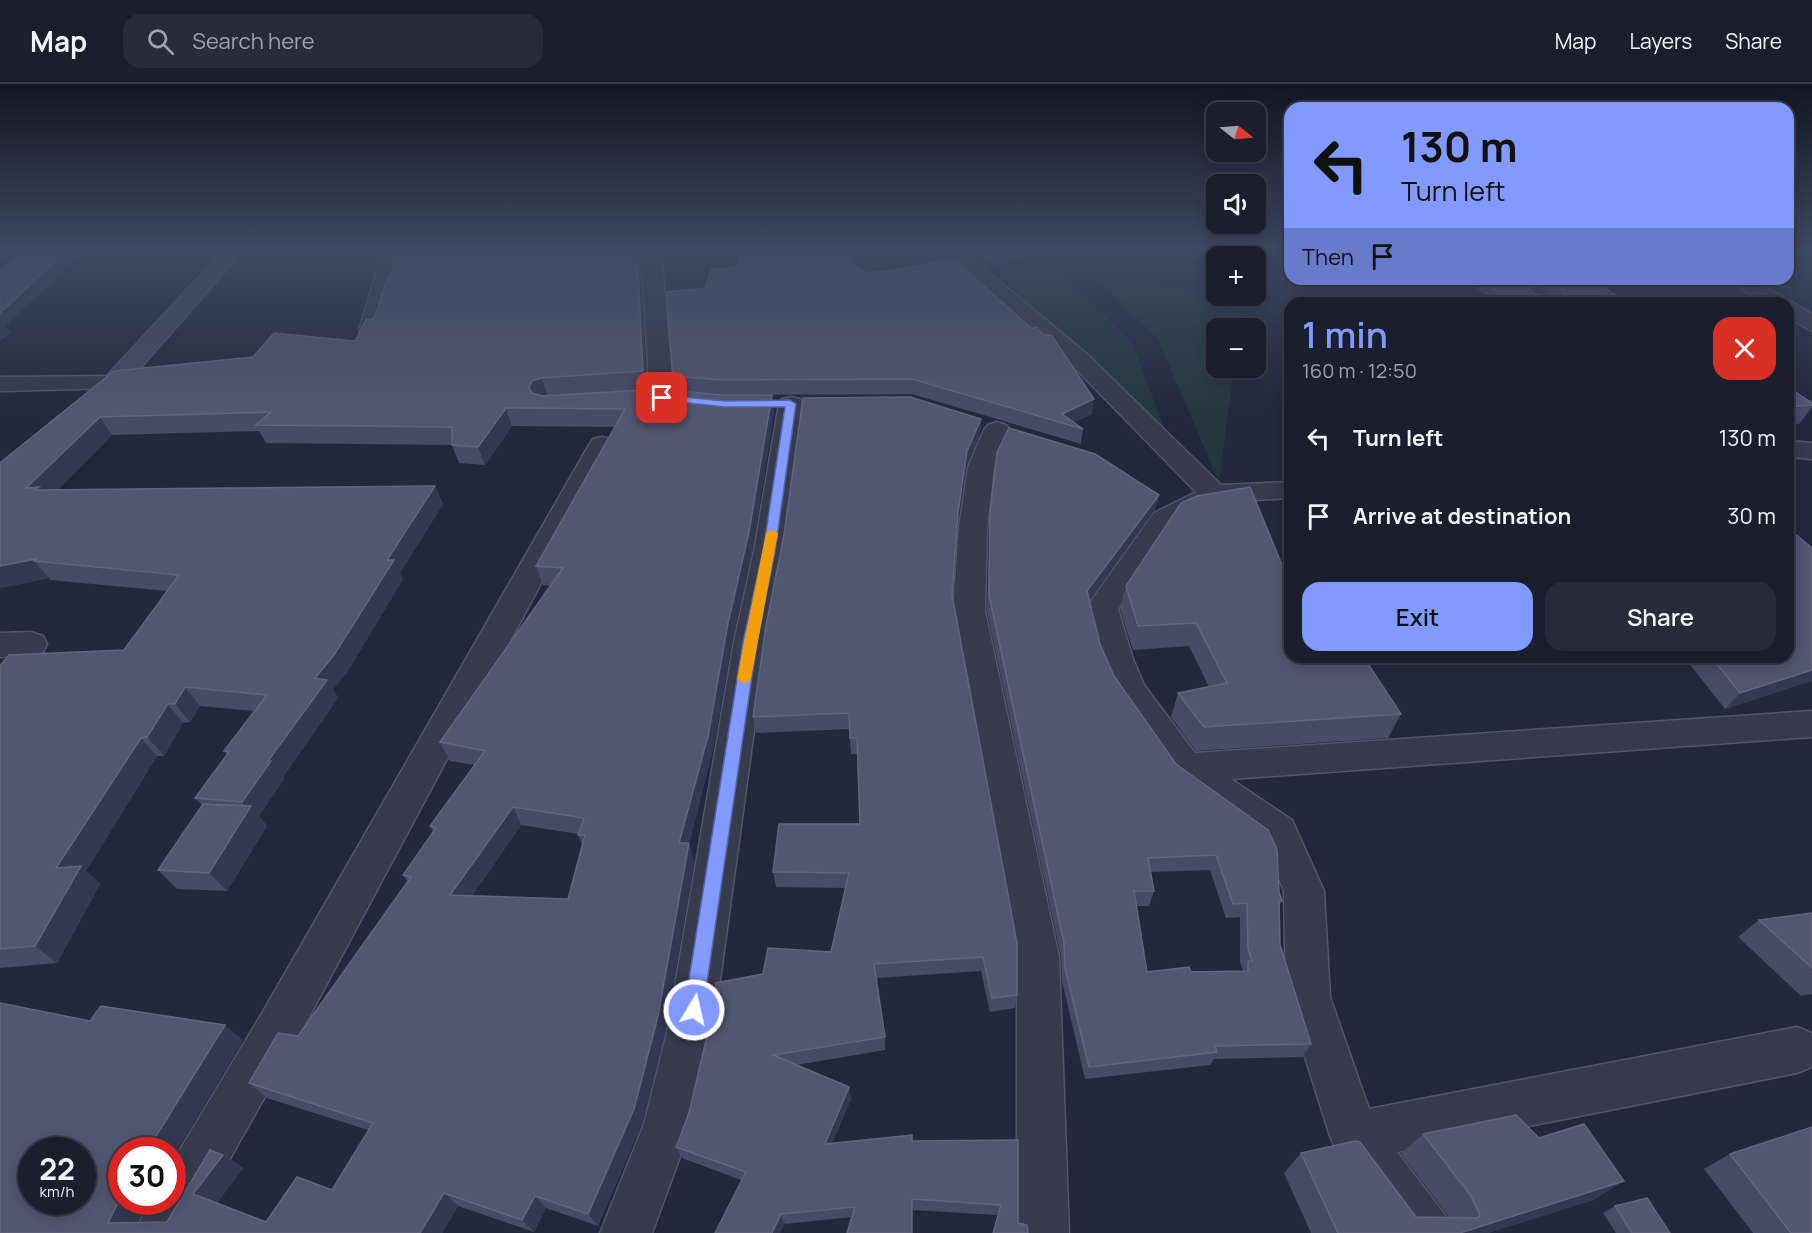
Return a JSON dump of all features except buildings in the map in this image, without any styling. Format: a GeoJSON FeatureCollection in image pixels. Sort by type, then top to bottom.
{"type":"FeatureCollection","features":[{"type":"Feature","properties":{"kind":"main road"},"geometry":{"type":"LineString","coordinates":[[76,416],[113,383],[184,305]]}},
{"type":"Feature","properties":{"kind":"street"},"geometry":{"type":"LineString","coordinates":[[370,330],[377,305]]}},
{"type":"Feature","properties":{"kind":"street"},"geometry":{"type":"LineString","coordinates":[[655,305],[661,399]]}},
{"type":"Feature","properties":{"kind":"street"},"geometry":{"type":"LineString","coordinates":[[1013,305],[1080,360],[1185,501]]}},
{"type":"Feature","properties":{"kind":"street"},"geometry":{"type":"LineString","coordinates":[[1794,313],[1812,324]]}},
{"type":"Feature","properties":{"kind":"street"},"geometry":{"type":"LineString","coordinates":[[0,384],[113,383]]}},
{"type":"Feature","properties":{"kind":"street"},"geometry":{"type":"LineString","coordinates":[[626,1233],[668,1124],[690,1032],[750,642],[769,551],[790,404]]}},
{"type":"Feature","properties":{"kind":"street"},"geometry":{"type":"LineString","coordinates":[[997,430],[981,467],[973,528],[969,611],[1038,957],[1043,1233]]}},
{"type":"Feature","properties":{"kind":"street"},"geometry":{"type":"LineString","coordinates":[[160,1233],[282,1020],[602,445]]}},
{"type":"Feature","properties":{"kind":"street"},"geometry":{"type":"LineString","coordinates":[[1794,450],[1812,451]]}},
{"type":"Feature","properties":{"kind":"street"},"geometry":{"type":"LineString","coordinates":[[1284,491],[1185,501],[1164,519],[1102,608],[1116,658],[1129,690],[1186,768],[1278,832],[1304,891],[1308,997],[1354,1136],[1427,1233]]}},
{"type":"Feature","properties":{"kind":"street"},"geometry":{"type":"LineString","coordinates":[[1186,768],[1812,724]]}},
{"type":"Feature","properties":{"kind":"street"},"geometry":{"type":"LineString","coordinates":[[1354,1136],[1797,1050]]}},
{"type":"Feature","properties":{"kind":"shaded area"},"geometry":{"type":"Polygon","coordinates":[[[1029,305],[1093,305],[1132,343],[1170,443],[1029,305]]]}},
{"type":"Feature","properties":{"kind":"shaded area"},"geometry":{"type":"Polygon","coordinates":[[[1124,305],[1242,306],[1240,318],[1206,318],[1206,378],[1233,378],[1219,482],[1158,339],[1124,305]]]}},
{"type":"Feature","properties":{"kind":"slow traffic"},"geometry":{"type":"LineString","coordinates":[[744,679],[772,533]]}},
{"type":"Feature","properties":{"kind":"route"},"geometry":{"type":"LineString","coordinates":[[662,398],[725,404],[790,404],[769,551],[750,642],[694,1010]]}}]}
